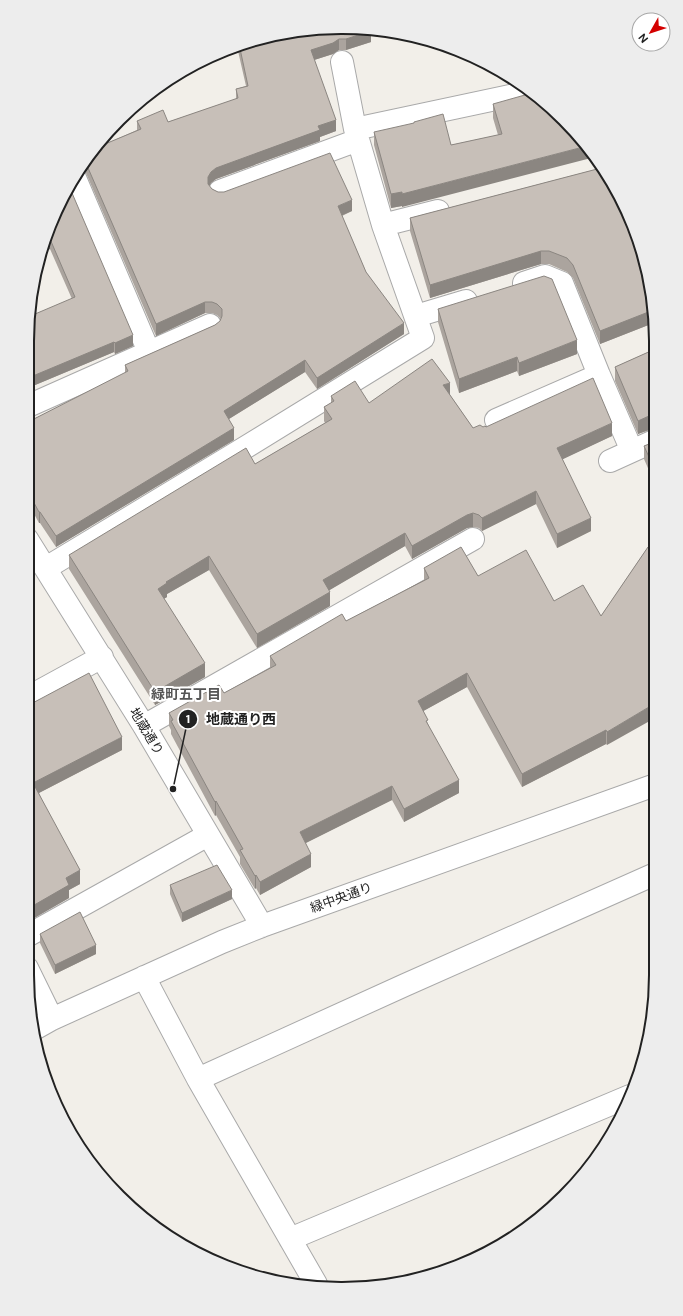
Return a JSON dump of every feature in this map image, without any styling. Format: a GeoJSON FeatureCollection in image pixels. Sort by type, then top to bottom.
{"type":"FeatureCollection","features":[{"type":"Feature","properties":{"kind":"street"},"geometry":{"type":"LineString","coordinates":[[46,568],[423,338],[382,225],[357,135],[342,62]]}},
{"type":"Feature","properties":{"kind":"street"},"geometry":{"type":"LineString","coordinates":[[220,191],[357,135],[523,94]]}},
{"type":"Feature","properties":{"kind":"street"},"geometry":{"type":"LineString","coordinates":[[78,184],[149,352]]}},
{"type":"Feature","properties":{"kind":"street"},"geometry":{"type":"LineString","coordinates":[[382,225],[458,205]]}},
{"type":"Feature","properties":{"kind":"street"},"geometry":{"type":"LineString","coordinates":[[507,288],[545,276],[562,283],[598,375],[632,451]]}},
{"type":"Feature","properties":{"kind":"street"},"geometry":{"type":"LineString","coordinates":[[416,316],[484,295]]}},
{"type":"Feature","properties":{"kind":"street"},"geometry":{"type":"LineString","coordinates":[[34,403],[210,325]]}},
{"type":"Feature","properties":{"kind":"street"},"geometry":{"type":"LineString","coordinates":[[496,420],[598,375]]}},
{"type":"Feature","properties":{"kind":"street"},"geometry":{"type":"LineString","coordinates":[[610,461],[649,443]]}},
{"type":"Feature","properties":{"kind":"street"},"geometry":{"type":"LineString","coordinates":[[144,726],[473,539]]}},
{"type":"Feature","properties":{"kind":"street","name":"地蔵通り"},"geometry":{"type":"LineString","coordinates":[[34,550],[144,726],[262,926]]}},
{"type":"Feature","properties":{"kind":"street"},"geometry":{"type":"LineString","coordinates":[[34,694],[102,657]]}},
{"type":"Feature","properties":{"kind":"street","name":"緑中央通り"},"geometry":{"type":"LineString","coordinates":[[44,1024],[144,977],[262,926],[649,787]]}},
{"type":"Feature","properties":{"kind":"street"},"geometry":{"type":"LineString","coordinates":[[34,932],[208,835]]}},
{"type":"Feature","properties":{"kind":"street"},"geometry":{"type":"LineString","coordinates":[[198,1080],[405,985],[649,877]]}},
{"type":"Feature","properties":{"kind":"street"},"geometry":{"type":"LineString","coordinates":[[144,977],[198,1080],[314,1280]]}},
{"type":"Feature","properties":{"kind":"street"},"geometry":{"type":"LineString","coordinates":[[35,994],[44,1024]]}},
{"type":"Feature","properties":{"kind":"street"},"geometry":{"type":"LineString","coordinates":[[290,1239],[623,1099]]}},
{"type":"Feature","properties":{"kind":"building"},"geometry":{"type":"Polygon","coordinates":[[[342,34],[359,35],[346,39],[339,39],[333,43],[311,50],[336,120],[318,126],[320,130],[216,168],[208,177],[208,184],[212,189],[218,192],[224,192],[330,153],[352,200],[338,206],[366,272],[404,323],[317,378],[305,360],[224,411],[234,428],[56,536],[34,503],[34,419],[128,371],[125,365],[215,325],[220,321],[222,316],[222,309],[217,304],[205,302],[156,324],[88,168],[106,143],[141,129],[137,121],[163,110],[168,122],[238,98],[236,89],[248,86],[240,51],[262,44],[301,37],[342,34]]]}},
{"type":"Feature","properties":{"kind":"building"},"geometry":{"type":"Polygon","coordinates":[[[525,95],[559,124],[580,148],[402,194],[402,192],[391,194],[374,132],[414,123],[443,114],[451,145],[502,134],[493,104],[525,95]]]}},
{"type":"Feature","properties":{"kind":"building"},"geometry":{"type":"Polygon","coordinates":[[[596,169],[617,205],[633,243],[639,262],[647,313],[600,331],[573,265],[567,258],[549,251],[541,251],[430,285],[410,218],[596,169]]]}},
{"type":"Feature","properties":{"kind":"building"},"geometry":{"type":"Polygon","coordinates":[[[72,193],[133,335],[34,375],[36,314],[75,297],[51,241],[57,224],[72,193]]]}},
{"type":"Feature","properties":{"kind":"building"},"geometry":{"type":"Polygon","coordinates":[[[544,276],[552,279],[577,340],[519,363],[517,357],[459,379],[438,309],[544,276]]]}},
{"type":"Feature","properties":{"kind":"building"},"geometry":{"type":"Polygon","coordinates":[[[649,352],[649,416],[638,421],[615,367],[649,352]]]}},
{"type":"Feature","properties":{"kind":"building"},"geometry":{"type":"Polygon","coordinates":[[[432,359],[450,383],[443,385],[473,428],[480,425],[486,427],[593,378],[612,423],[557,448],[591,518],[557,534],[536,491],[482,518],[473,513],[467,515],[412,546],[405,533],[323,580],[330,592],[257,634],[209,556],[166,582],[167,583],[158,589],[205,663],[155,692],[69,555],[246,448],[255,464],[332,419],[324,407],[334,401],[331,396],[355,381],[369,403],[432,359]]]}},
{"type":"Feature","properties":{"kind":"building"},"geometry":{"type":"Polygon","coordinates":[[[649,444],[649,457],[644,446],[649,444]]]}},
{"type":"Feature","properties":{"kind":"building"},"geometry":{"type":"Polygon","coordinates":[[[461,547],[478,576],[526,550],[554,601],[583,585],[601,616],[648,547],[649,707],[607,732],[606,730],[522,774],[467,673],[418,701],[428,720],[426,721],[459,780],[404,809],[392,786],[300,832],[311,854],[260,882],[240,850],[243,849],[216,801],[215,802],[171,721],[173,720],[169,713],[219,685],[224,693],[276,665],[270,656],[342,614],[346,621],[429,578],[424,568],[461,547]]]}},
{"type":"Feature","properties":{"kind":"building"},"geometry":{"type":"Polygon","coordinates":[[[89,673],[122,737],[34,782],[34,702],[89,673]]]}},
{"type":"Feature","properties":{"kind":"building"},"geometry":{"type":"Polygon","coordinates":[[[34,785],[80,870],[66,878],[69,885],[34,905],[34,785]]]}},
{"type":"Feature","properties":{"kind":"building"},"geometry":{"type":"Polygon","coordinates":[[[217,865],[232,890],[182,913],[170,885],[217,865]]]}},
{"type":"Feature","properties":{"kind":"building"},"geometry":{"type":"Polygon","coordinates":[[[80,912],[96,945],[55,965],[40,934],[80,912]]]}},
{"type":"Feature","properties":{"kind":"place","name":"地蔵通り西"},"geometry":{"type":"Point","coordinates":[173,789]}},
{"type":"Feature","properties":{"kind":"district","name":"緑町五丁目"},"geometry":{"type":"Point","coordinates":[186,694]}}]}
